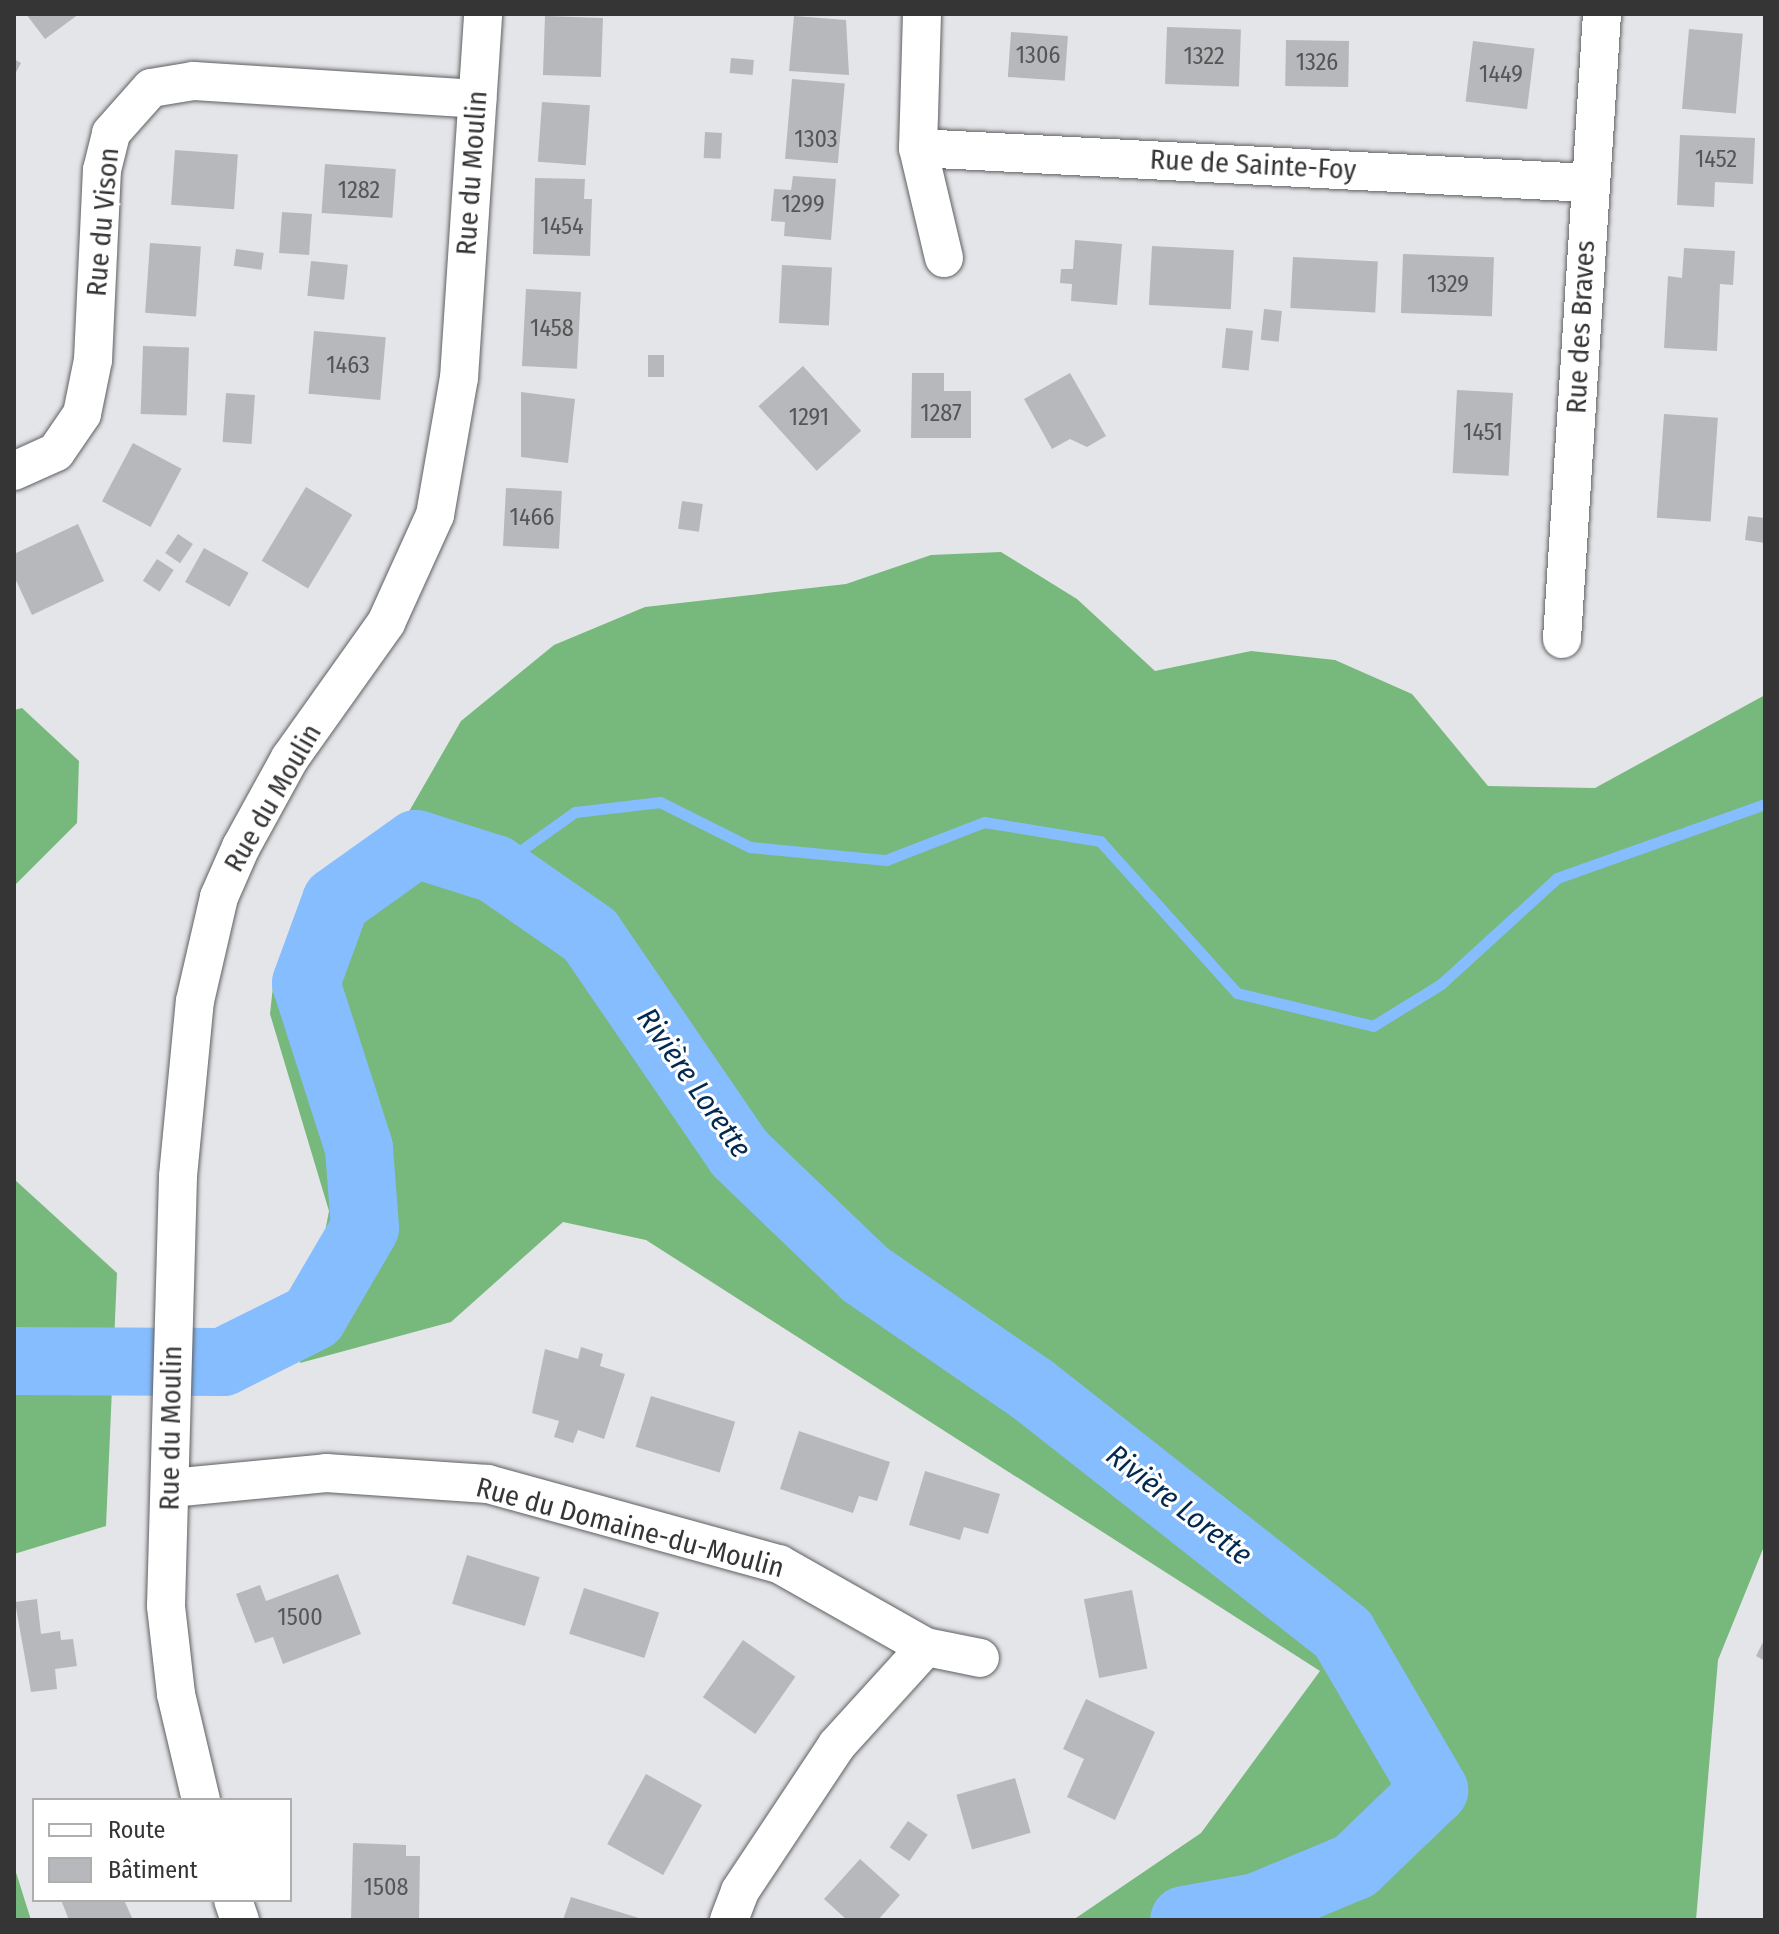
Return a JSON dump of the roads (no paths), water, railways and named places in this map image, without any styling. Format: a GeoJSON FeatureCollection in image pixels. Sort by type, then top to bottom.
{"type":"FeatureCollection","features":[{"type":"Feature","properties":{"kind":"street","name":"Rue du Moulin"},"geometry":{"type":"LineString","coordinates":[[201,1798],[182,1723],[166,1606],[171,1488],[168,1428],[176,1237],[189,1047],[219,897],[290,758],[400,597],[444,481],[459,378],[483,14]]}},
{"type":"Feature","properties":{"kind":"street"},"geometry":{"type":"LineString","coordinates":[[922,14],[918,148],[944,258]]}},
{"type":"Feature","properties":{"kind":"street","name":"Rue des Braves"},"geometry":{"type":"LineString","coordinates":[[1562,639],[1602,14]]}},
{"type":"Feature","properties":{"kind":"street","name":"Rue du Vison"},"geometry":{"type":"LineString","coordinates":[[14,471],[56,452],[82,414],[93,360],[102,170],[111,133],[151,88],[193,81],[477,99]]}},
{"type":"Feature","properties":{"kind":"street","name":"Rue de Sainte-Foy"},"geometry":{"type":"LineString","coordinates":[[918,148],[1589,183]]}},
{"type":"Feature","properties":{"kind":"street","name":"Rue du Domaine-du-Moulin"},"geometry":{"type":"LineString","coordinates":[[171,1488],[326,1473],[488,1484],[779,1564],[926,1647],[980,1658]]}},
{"type":"Feature","properties":{"kind":"street"},"geometry":{"type":"LineString","coordinates":[[729,1920],[740,1891],[837,1745],[926,1647]]}},
{"type":"Feature","properties":{"kind":"waterway"},"geometry":{"type":"LineString","coordinates":[[495,869],[575,812],[660,802],[750,847],[886,860],[984,822],[1100,841],[1237,993],[1373,1026],[1441,984],[1557,878],[1765,804]]}},
{"type":"Feature","properties":{"kind":"waterway","name":"Rivière Lorette"},"geometry":{"type":"LineString","coordinates":[[14,1361],[223,1362],[313,1317],[365,1228],[359,1148],[306,983],[336,901],[416,844],[495,869],[590,935],[739,1153],[865,1274],[1032,1389],[1343,1634],[1434,1790],[1355,1866],[1257,1907],[1184,1920]]}}]}
